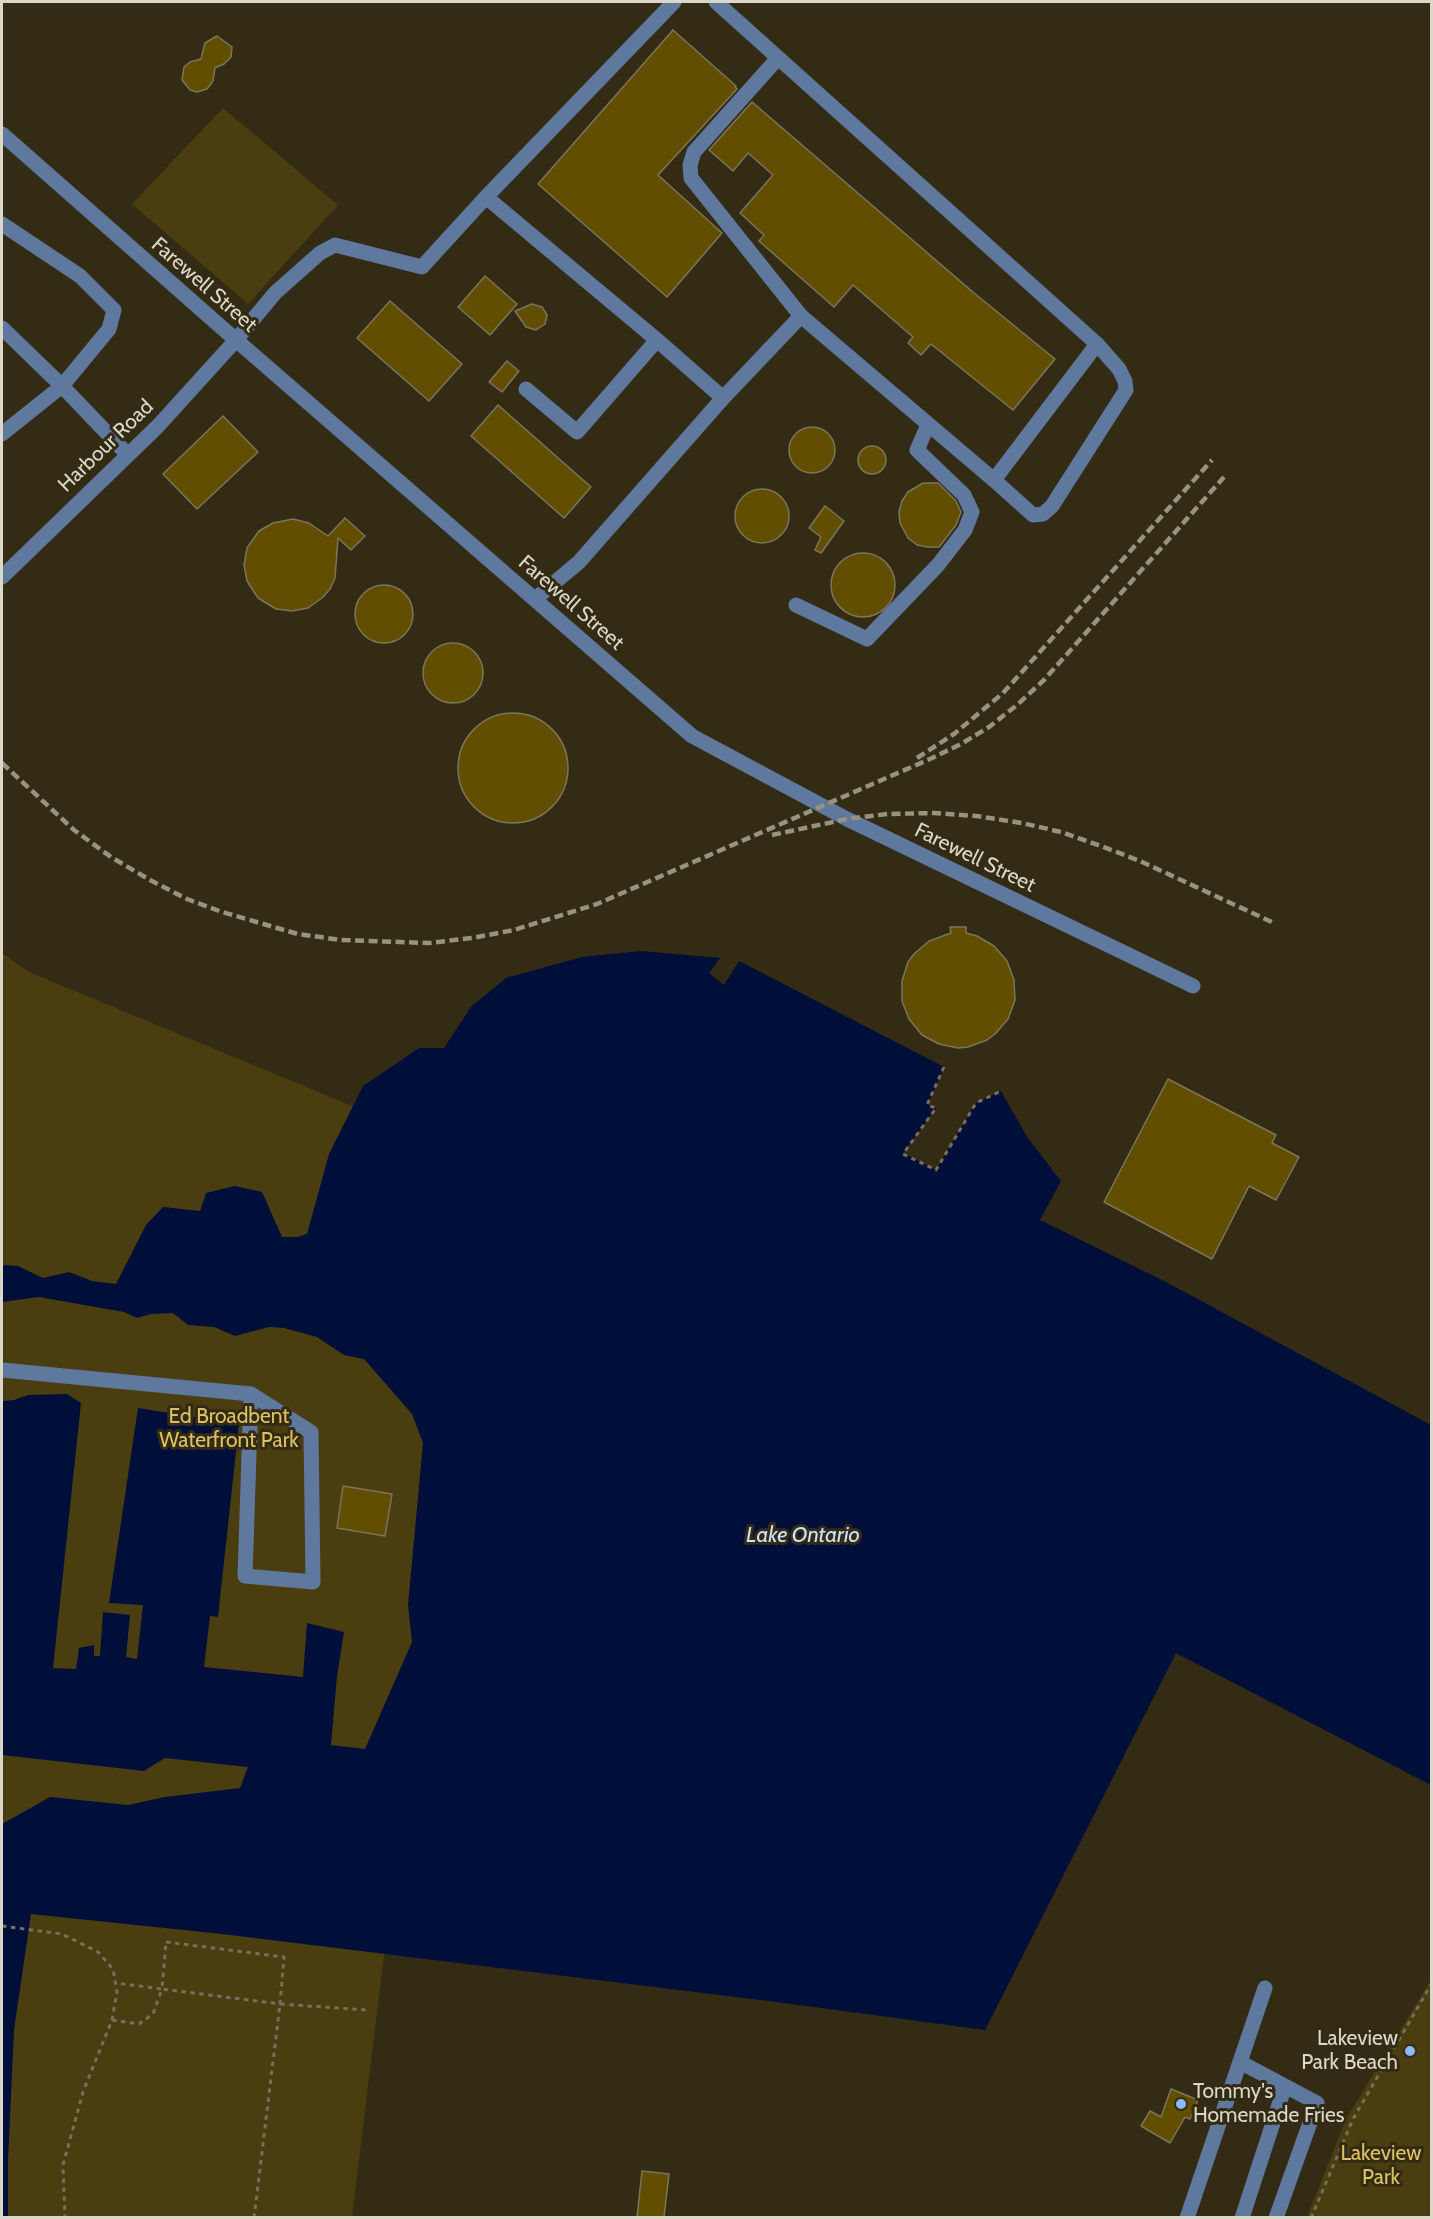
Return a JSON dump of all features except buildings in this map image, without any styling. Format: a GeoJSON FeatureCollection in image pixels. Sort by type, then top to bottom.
{"type":"FeatureCollection","features":[{"type":"Feature","properties":{"kind":"street"},"geometry":{"type":"LineString","coordinates":[[674,2],[486,197],[723,398]]}},
{"type":"Feature","properties":{"kind":"street"},"geometry":{"type":"LineString","coordinates":[[716,2],[1097,344],[1119,369],[1125,381],[1126,390],[1052,506],[1043,514],[1033,515],[801,316],[691,178],[690,165],[694,152],[778,58]]}},
{"type":"Feature","properties":{"kind":"street","name":"Farewell Street"},"geometry":{"type":"LineString","coordinates":[[2,134],[692,736],[846,819],[1193,986]]}},
{"type":"Feature","properties":{"kind":"street","name":"Harbour Road"},"geometry":{"type":"LineString","coordinates":[[2,577],[158,426],[236,340],[275,292],[320,253],[335,245],[422,267],[486,197]]}},
{"type":"Feature","properties":{"kind":"street"},"geometry":{"type":"LineString","coordinates":[[2,224],[80,276],[114,310],[109,329],[62,386],[2,434]]}},
{"type":"Feature","properties":{"kind":"street"},"geometry":{"type":"LineString","coordinates":[[535,599],[579,562],[723,398],[801,316]]}},
{"type":"Feature","properties":{"kind":"street"},"geometry":{"type":"LineString","coordinates":[[2,328],[128,455]]}},
{"type":"Feature","properties":{"kind":"street"},"geometry":{"type":"LineString","coordinates":[[526,389],[577,432],[657,340]]}},
{"type":"Feature","properties":{"kind":"street"},"geometry":{"type":"LineString","coordinates":[[994,480],[1097,344]]}},
{"type":"Feature","properties":{"kind":"street"},"geometry":{"type":"LineString","coordinates":[[796,605],[867,639],[938,565],[965,530],[972,512],[963,495],[917,450],[928,425]]}},
{"type":"Feature","properties":{"kind":"street"},"geometry":{"type":"LineString","coordinates":[[2,1370],[251,1394],[311,1432],[313,1582],[245,1576],[251,1394]]}},
{"type":"Feature","properties":{"kind":"street"},"geometry":{"type":"LineString","coordinates":[[1187,2217],[1265,1988]]}},
{"type":"Feature","properties":{"kind":"street"},"geometry":{"type":"LineString","coordinates":[[1240,2062],[1317,2103],[1275,2217]]}},
{"type":"Feature","properties":{"kind":"street"},"geometry":{"type":"LineString","coordinates":[[1242,2217],[1285,2086]]}},
{"type":"Feature","properties":{"kind":"path"},"geometry":{"type":"LineString","coordinates":[[945,1067],[927,1105],[936,1108],[903,1154],[936,1170],[976,1103],[1001,1091]]}},
{"type":"Feature","properties":{"kind":"path"},"geometry":{"type":"LineString","coordinates":[[2,1926],[62,1934],[98,1952],[113,1969],[117,1992],[112,2020],[83,2092],[63,2165],[65,2217]]}},
{"type":"Feature","properties":{"kind":"path"},"geometry":{"type":"LineString","coordinates":[[112,2020],[140,2024],[153,2014],[162,1989],[166,1942],[284,1957],[254,2217]]}},
{"type":"Feature","properties":{"kind":"path"},"geometry":{"type":"LineString","coordinates":[[115,1983],[280,2004],[367,2010]]}},
{"type":"Feature","properties":{"kind":"path"},"geometry":{"type":"LineString","coordinates":[[1311,2217],[1353,2119],[1431,1983]]}},
{"type":"Feature","properties":{"kind":"green space"},"geometry":{"type":"Polygon","coordinates":[[[223,108],[338,205],[248,304],[132,204],[223,108]]]}},
{"type":"Feature","properties":{"kind":"green space","name":"Ed Broadbent Waterfront Park"},"geometry":{"type":"Polygon","coordinates":[[[2,953],[29,972],[393,1123],[462,1420],[384,1955],[352,2217],[2,2217],[2,953]]]}},
{"type":"Feature","properties":{"kind":"green space","name":"Lakeview Park"},"geometry":{"type":"Polygon","coordinates":[[[1431,1980],[1431,2217],[1307,2217],[1346,2119],[1431,1980]]]}},
{"type":"Feature","properties":{"kind":"water","name":"Lake Ontario"},"geometry":{"type":"Polygon","coordinates":[[[641,951],[720,958],[709,973],[724,985],[739,961],[944,1067],[928,1104],[936,1108],[903,1153],[936,1170],[976,1103],[1001,1091],[1027,1137],[1061,1181],[1040,1220],[1166,1282],[1431,1425],[1431,1785],[1176,1653],[985,2030],[777,2002],[222,1934],[31,1914],[14,2030],[8,2160],[8,2217],[2,2217],[2,1824],[50,1797],[128,1805],[165,1797],[240,1788],[248,1767],[165,1758],[144,1771],[2,1755],[2,1401],[28,1395],[67,1394],[81,1403],[53,1668],[76,1669],[79,1648],[94,1645],[94,1656],[100,1656],[103,1612],[130,1615],[126,1657],[137,1659],[143,1605],[109,1603],[138,1408],[239,1424],[218,1617],[210,1616],[204,1667],[303,1677],[307,1623],[344,1632],[337,1676],[331,1745],[365,1749],[412,1642],[408,1605],[423,1443],[412,1414],[364,1359],[344,1355],[317,1337],[284,1328],[269,1327],[235,1336],[214,1327],[188,1325],[173,1313],[151,1314],[137,1318],[124,1312],[39,1297],[2,1302],[2,1265],[18,1266],[43,1278],[69,1272],[92,1281],[116,1284],[146,1225],[163,1207],[200,1211],[206,1193],[235,1186],[262,1192],[282,1237],[307,1234],[329,1154],[363,1086],[419,1048],[444,1048],[471,1007],[506,978],[582,957],[641,951]]]}},
{"type":"Feature","properties":{"kind":"railway"},"geometry":{"type":"LineString","coordinates":[[917,758],[954,734],[1003,693],[1212,460]]}},
{"type":"Feature","properties":{"kind":"railway"},"geometry":{"type":"LineString","coordinates":[[2,763],[74,830],[111,857],[187,899],[222,912],[298,934],[341,940],[429,943],[514,930],[597,904],[930,759],[989,727],[1044,680],[1224,477]]}},
{"type":"Feature","properties":{"kind":"railway"},"geometry":{"type":"LineString","coordinates":[[772,835],[847,819],[887,814],[935,813],[1022,823],[1061,832],[1140,861],[1274,923]]}},
{"type":"Feature","properties":{"kind":"place","name":"Lakeview Park Beach"},"geometry":{"type":"Point","coordinates":[1410,2051]}},
{"type":"Feature","properties":{"kind":"place","name":"Tommy's Homemade Fries"},"geometry":{"type":"Point","coordinates":[1181,2104]}}]}
